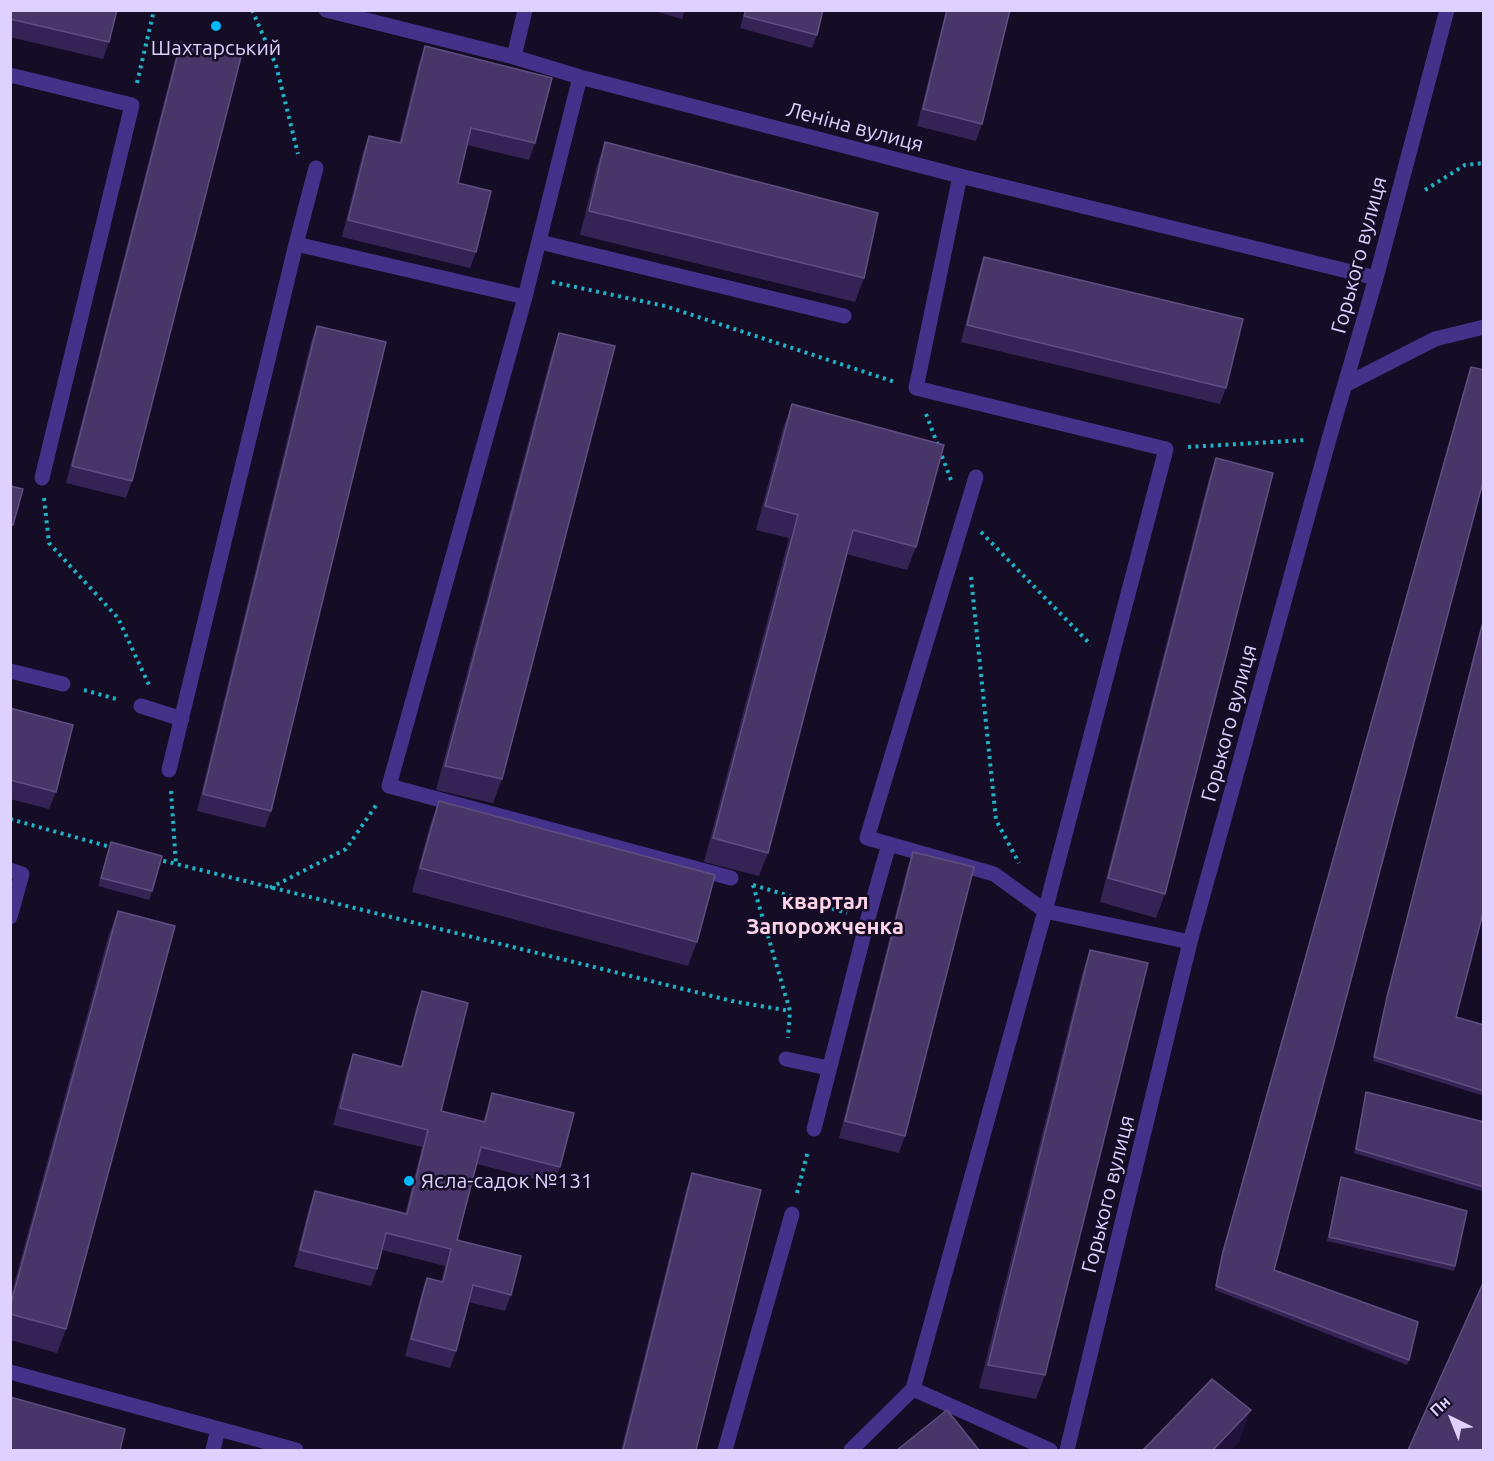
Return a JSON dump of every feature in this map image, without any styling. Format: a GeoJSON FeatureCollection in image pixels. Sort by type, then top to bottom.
{"type":"FeatureCollection","features":[{"type":"Feature","properties":{"kind":"street","name":"Леніна вулиця"},"geometry":{"type":"LineString","coordinates":[[326,10],[514,57],[580,77],[960,176],[1376,278]]}},
{"type":"Feature","properties":{"kind":"street"},"geometry":{"type":"LineString","coordinates":[[514,57],[525,10]]}},
{"type":"Feature","properties":{"kind":"street","name":"Горького вулиця"},"geometry":{"type":"LineString","coordinates":[[1067,1450],[1190,942],[1329,439],[1376,278],[1447,10]]}},
{"type":"Feature","properties":{"kind":"street"},"geometry":{"type":"LineString","coordinates":[[10,75],[132,105],[42,478]]}},
{"type":"Feature","properties":{"kind":"street"},"geometry":{"type":"LineString","coordinates":[[580,77],[540,242],[389,786],[731,878]]}},
{"type":"Feature","properties":{"kind":"street"},"geometry":{"type":"LineString","coordinates":[[170,770],[316,168]]}},
{"type":"Feature","properties":{"kind":"street"},"geometry":{"type":"LineString","coordinates":[[852,1450],[913,1389],[1045,911],[1166,449],[916,388],[960,176]]}},
{"type":"Feature","properties":{"kind":"street"},"geometry":{"type":"LineString","coordinates":[[540,242],[844,316]]}},
{"type":"Feature","properties":{"kind":"street"},"geometry":{"type":"LineString","coordinates":[[296,244],[525,297]]}},
{"type":"Feature","properties":{"kind":"street"},"geometry":{"type":"LineString","coordinates":[[1345,385],[1435,339],[1484,327]]}},
{"type":"Feature","properties":{"kind":"street"},"geometry":{"type":"LineString","coordinates":[[976,477],[867,837],[994,874],[1045,911],[1190,942]]}},
{"type":"Feature","properties":{"kind":"street"},"geometry":{"type":"LineString","coordinates":[[10,670],[63,684]]}},
{"type":"Feature","properties":{"kind":"street"},"geometry":{"type":"LineString","coordinates":[[141,706],[182,719]]}},
{"type":"Feature","properties":{"kind":"street"},"geometry":{"type":"LineString","coordinates":[[814,1129],[828,1068],[889,844]]}},
{"type":"Feature","properties":{"kind":"street"},"geometry":{"type":"LineString","coordinates":[[10,870],[22,874],[10,917]]}},
{"type":"Feature","properties":{"kind":"street"},"geometry":{"type":"LineString","coordinates":[[786,1059],[828,1068]]}},
{"type":"Feature","properties":{"kind":"street"},"geometry":{"type":"LineString","coordinates":[[725,1450],[792,1214]]}},
{"type":"Feature","properties":{"kind":"street"},"geometry":{"type":"LineString","coordinates":[[10,1372],[296,1450]]}},
{"type":"Feature","properties":{"kind":"street"},"geometry":{"type":"LineString","coordinates":[[913,1389],[1050,1450]]}},
{"type":"Feature","properties":{"kind":"street"},"geometry":{"type":"LineString","coordinates":[[213,1450],[218,1429]]}},
{"type":"Feature","properties":{"kind":"path"},"geometry":{"type":"LineString","coordinates":[[132,105],[154,10]]}},
{"type":"Feature","properties":{"kind":"path"},"geometry":{"type":"LineString","coordinates":[[252,10],[276,65],[309,195]]}},
{"type":"Feature","properties":{"kind":"path"},"geometry":{"type":"LineString","coordinates":[[1425,190],[1465,165],[1484,164]]}},
{"type":"Feature","properties":{"kind":"path"},"geometry":{"type":"LineString","coordinates":[[530,277],[665,306],[916,388],[964,515],[1110,664]]}},
{"type":"Feature","properties":{"kind":"path"},"geometry":{"type":"LineString","coordinates":[[1166,449],[1329,439]]}},
{"type":"Feature","properties":{"kind":"path"},"geometry":{"type":"LineString","coordinates":[[42,478],[49,543],[118,618],[161,712]]}},
{"type":"Feature","properties":{"kind":"path"},"geometry":{"type":"LineString","coordinates":[[970,574],[996,820],[1023,871]]}},
{"type":"Feature","properties":{"kind":"path"},"geometry":{"type":"LineString","coordinates":[[63,684],[141,706]]}},
{"type":"Feature","properties":{"kind":"path"},"geometry":{"type":"LineString","coordinates":[[170,770],[176,865]]}},
{"type":"Feature","properties":{"kind":"path"},"geometry":{"type":"LineString","coordinates":[[270,888],[346,849],[389,786]]}},
{"type":"Feature","properties":{"kind":"path"},"geometry":{"type":"LineString","coordinates":[[10,819],[121,849]]}},
{"type":"Feature","properties":{"kind":"path"},"geometry":{"type":"LineString","coordinates":[[154,859],[732,1001],[790,1011]]}},
{"type":"Feature","properties":{"kind":"path"},"geometry":{"type":"LineString","coordinates":[[731,878],[868,918]]}},
{"type":"Feature","properties":{"kind":"path"},"geometry":{"type":"LineString","coordinates":[[753,885],[790,1011],[786,1059]]}},
{"type":"Feature","properties":{"kind":"path"},"geometry":{"type":"LineString","coordinates":[[792,1214],[814,1129]]}},
{"type":"Feature","properties":{"kind":"building"},"geometry":{"type":"Polygon","coordinates":[[[10,10],[117,10],[109,42],[10,19],[10,10]]]}},
{"type":"Feature","properties":{"kind":"building"},"geometry":{"type":"Polygon","coordinates":[[[746,10],[823,10],[817,35],[744,16],[746,10]]]}},
{"type":"Feature","properties":{"kind":"building"},"geometry":{"type":"Polygon","coordinates":[[[947,10],[1010,10],[982,124],[923,109],[947,10]]]}},
{"type":"Feature","properties":{"kind":"building"},"geometry":{"type":"Polygon","coordinates":[[[181,42],[241,57],[132,481],[72,466],[181,42]]]}},
{"type":"Feature","properties":{"kind":"building"},"geometry":{"type":"Polygon","coordinates":[[[425,46],[552,78],[535,143],[471,128],[458,183],[491,191],[476,252],[348,220],[369,136],[401,143],[425,46]]]}},
{"type":"Feature","properties":{"kind":"building"},"geometry":{"type":"Polygon","coordinates":[[[605,142],[878,213],[864,278],[589,211],[605,142]]]}},
{"type":"Feature","properties":{"kind":"building"},"geometry":{"type":"Polygon","coordinates":[[[984,257],[1243,319],[1226,388],[967,325],[984,257]]]}},
{"type":"Feature","properties":{"kind":"building"},"geometry":{"type":"Polygon","coordinates":[[[317,326],[386,342],[271,811],[203,794],[317,326]]]}},
{"type":"Feature","properties":{"kind":"building"},"geometry":{"type":"Polygon","coordinates":[[[559,333],[615,346],[502,779],[445,766],[559,333]]]}},
{"type":"Feature","properties":{"kind":"building"},"geometry":{"type":"Polygon","coordinates":[[[1471,367],[1484,370],[1484,478],[1274,1270],[1418,1322],[1409,1360],[1216,1286],[1223,1252],[1471,367]]]}},
{"type":"Feature","properties":{"kind":"building"},"geometry":{"type":"Polygon","coordinates":[[[792,404],[944,445],[916,547],[853,530],[768,853],[713,838],[798,515],[765,506],[792,404]]]}},
{"type":"Feature","properties":{"kind":"building"},"geometry":{"type":"Polygon","coordinates":[[[1216,458],[1273,473],[1165,894],[1108,878],[1216,458]]]}},
{"type":"Feature","properties":{"kind":"building"},"geometry":{"type":"Polygon","coordinates":[[[10,486],[23,489],[13,525],[10,525],[10,486]]]}},
{"type":"Feature","properties":{"kind":"building"},"geometry":{"type":"Polygon","coordinates":[[[1484,618],[1484,909],[1456,1017],[1484,1025],[1484,1091],[1374,1057],[1387,997],[1484,618]]]}},
{"type":"Feature","properties":{"kind":"building"},"geometry":{"type":"Polygon","coordinates":[[[10,708],[73,725],[56,792],[10,780],[10,708]]]}},
{"type":"Feature","properties":{"kind":"building"},"geometry":{"type":"Polygon","coordinates":[[[439,801],[715,875],[697,942],[420,868],[439,801]]]}},
{"type":"Feature","properties":{"kind":"building"},"geometry":{"type":"Polygon","coordinates":[[[111,842],[162,856],[152,891],[101,878],[111,842]]]}},
{"type":"Feature","properties":{"kind":"building"},"geometry":{"type":"Polygon","coordinates":[[[913,852],[974,867],[905,1136],[845,1121],[913,852]]]}},
{"type":"Feature","properties":{"kind":"building"},"geometry":{"type":"Polygon","coordinates":[[[118,911],[175,926],[66,1329],[10,1314],[10,1307],[118,911]]]}},
{"type":"Feature","properties":{"kind":"building"},"geometry":{"type":"Polygon","coordinates":[[[1090,950],[1148,963],[1045,1375],[988,1365],[1090,950]]]}},
{"type":"Feature","properties":{"kind":"building"},"geometry":{"type":"Polygon","coordinates":[[[422,991],[468,1003],[441,1111],[485,1122],[492,1093],[574,1113],[560,1167],[481,1147],[457,1240],[521,1256],[511,1295],[473,1285],[456,1351],[411,1339],[427,1278],[443,1282],[451,1249],[386,1233],[377,1269],[300,1250],[315,1191],[407,1214],[428,1130],[340,1108],[353,1054],[402,1067],[422,991]]]}},
{"type":"Feature","properties":{"kind":"building"},"geometry":{"type":"Polygon","coordinates":[[[1366,1092],[1484,1122],[1484,1187],[1356,1149],[1366,1092]]]}},
{"type":"Feature","properties":{"kind":"building"},"geometry":{"type":"Polygon","coordinates":[[[692,1173],[761,1190],[696,1450],[623,1450],[692,1173]]]}},
{"type":"Feature","properties":{"kind":"building"},"geometry":{"type":"Polygon","coordinates":[[[1341,1177],[1467,1211],[1455,1266],[1329,1237],[1341,1177]]]}},
{"type":"Feature","properties":{"kind":"building"},"geometry":{"type":"Polygon","coordinates":[[[1484,1281],[1484,1448],[1482,1450],[1408,1450],[1484,1281]]]}},
{"type":"Feature","properties":{"kind":"building"},"geometry":{"type":"Polygon","coordinates":[[[1212,1379],[1251,1410],[1213,1450],[1143,1450],[1212,1379]]]}},
{"type":"Feature","properties":{"kind":"building"},"geometry":{"type":"Polygon","coordinates":[[[10,1397],[125,1429],[120,1450],[10,1450],[10,1397]]]}},
{"type":"Feature","properties":{"kind":"building"},"geometry":{"type":"Polygon","coordinates":[[[947,1410],[979,1450],[897,1450],[947,1410]]]}},
{"type":"Feature","properties":{"kind":"place","name":"Шахтарський"},"geometry":{"type":"Point","coordinates":[216,26]}},
{"type":"Feature","properties":{"kind":"place","name":"Ясла-садок №131"},"geometry":{"type":"Point","coordinates":[409,1181]}},
{"type":"Feature","properties":{"kind":"district","name":"квартал Запорожченка"},"geometry":{"type":"Point","coordinates":[825,914]}}]}
